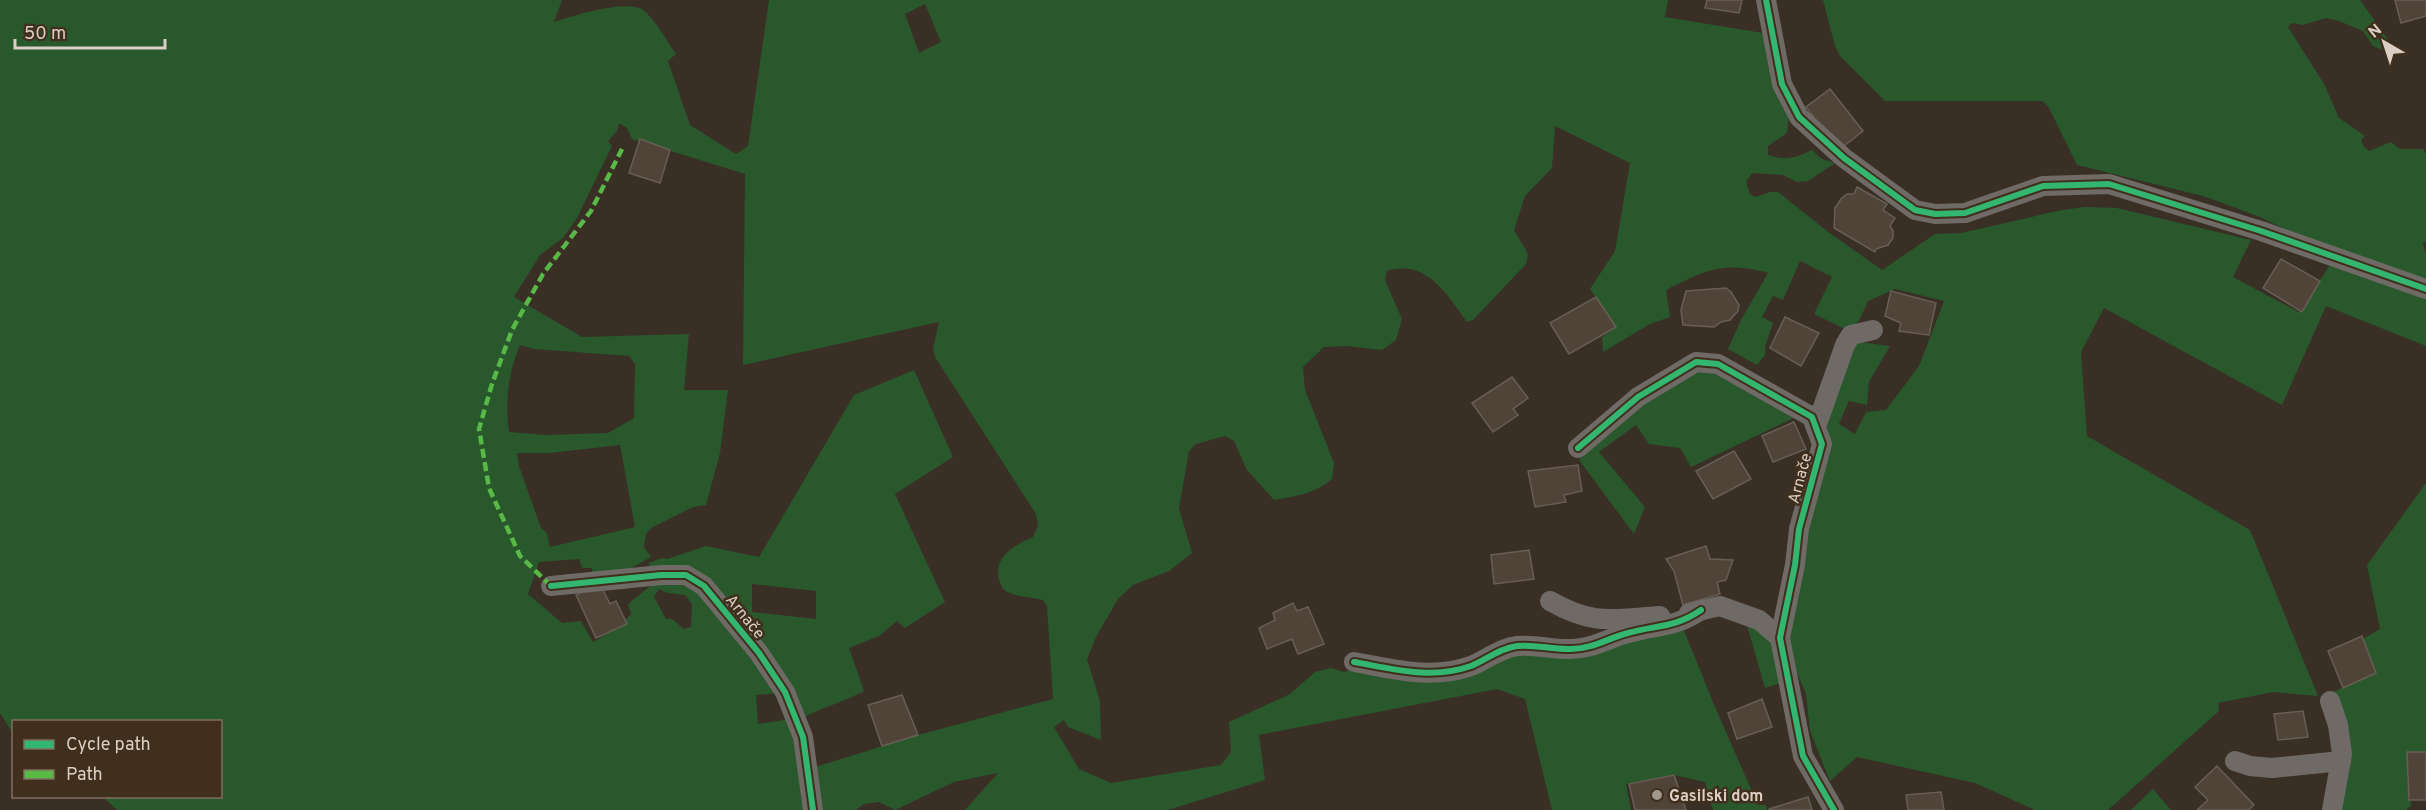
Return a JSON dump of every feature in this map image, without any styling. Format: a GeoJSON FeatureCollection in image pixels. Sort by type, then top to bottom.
{"type":"FeatureCollection","features":[{"type":"Feature","properties":{"kind":"street"},"geometry":{"type":"LineString","coordinates":[[1766,0],[1782,84],[1799,117],[1844,158],[1915,210],[1965,213],[2043,186],[2109,184],[2261,231],[2426,289]]}},
{"type":"Feature","properties":{"kind":"street"},"geometry":{"type":"LineString","coordinates":[[1816,428],[1845,345],[1851,335],[1873,330]]}},
{"type":"Feature","properties":{"kind":"street"},"geometry":{"type":"LineString","coordinates":[[1578,448],[1638,397],[1696,362],[1718,364],[1812,417],[1816,428]]}},
{"type":"Feature","properties":{"kind":"street","name":"Arnače"},"geometry":{"type":"LineString","coordinates":[[1816,428],[1822,444],[1799,530],[1795,565],[1780,638],[1803,756],[1834,810]]}},
{"type":"Feature","properties":{"kind":"street","name":"Arnače"},"geometry":{"type":"LineString","coordinates":[[551,586],[669,575],[686,575],[704,586],[753,645],[785,692],[803,737],[813,810]]}},
{"type":"Feature","properties":{"kind":"street"},"geometry":{"type":"LineString","coordinates":[[1550,601],[1572,614],[1601,621],[1678,615],[1720,606],[1759,620],[1780,638]]}},
{"type":"Feature","properties":{"kind":"street"},"geometry":{"type":"LineString","coordinates":[[1354,662],[1398,671],[1442,673],[1472,665],[1515,646],[1572,650],[1591,647],[1626,633],[1670,626],[1701,610]]}},
{"type":"Feature","properties":{"kind":"street"},"geometry":{"type":"LineString","coordinates":[[2330,701],[2338,725],[2342,754],[2332,810]]}},
{"type":"Feature","properties":{"kind":"street"},"geometry":{"type":"LineString","coordinates":[[2235,761],[2250,766],[2272,768],[2340,762]]}},
{"type":"Feature","properties":{"kind":"green space"},"geometry":{"type":"Polygon","coordinates":[[[0,0],[562,0],[554,22],[612,7],[634,7],[642,9],[652,19],[676,54],[668,61],[690,125],[736,154],[748,146],[769,0],[1668,0],[1665,17],[1763,33],[1789,115],[1787,133],[1768,146],[1768,155],[1790,158],[1812,150],[1822,159],[1835,163],[1808,181],[1797,182],[1783,175],[1752,173],[1746,182],[1750,194],[1756,197],[1778,192],[1827,231],[1882,270],[1935,234],[1961,233],[2062,210],[2085,207],[2117,208],[2251,240],[2233,277],[2299,312],[2332,262],[2426,294],[2426,346],[2326,306],[2282,405],[2104,308],[2081,352],[2087,436],[2250,530],[2318,696],[2273,692],[2218,703],[2219,711],[2108,810],[2035,810],[1975,783],[1857,757],[1830,781],[1810,731],[1806,694],[1785,645],[1828,423],[1852,341],[1890,346],[1869,382],[1867,405],[1849,401],[1839,424],[1855,434],[1866,412],[1886,410],[1919,366],[1944,301],[1895,289],[1868,301],[1859,321],[1847,330],[1814,314],[1832,277],[1800,261],[1783,300],[1773,296],[1762,317],[1773,323],[1765,347],[1765,355],[1757,365],[1728,349],[1741,320],[1768,273],[1752,269],[1726,268],[1692,277],[1666,290],[1670,317],[1650,324],[1603,352],[1602,337],[1616,327],[1590,289],[1615,251],[1630,163],[1555,126],[1552,168],[1525,196],[1514,230],[1528,254],[1526,264],[1473,320],[1467,322],[1443,290],[1424,274],[1401,269],[1387,271],[1385,280],[1402,319],[1396,340],[1382,350],[1346,346],[1324,347],[1303,367],[1305,390],[1334,463],[1332,479],[1312,491],[1274,500],[1247,470],[1234,441],[1225,436],[1196,444],[1189,451],[1179,508],[1192,553],[1169,571],[1133,585],[1118,599],[1097,635],[1087,659],[1100,701],[1101,740],[1068,727],[1064,720],[1054,727],[1079,769],[1111,783],[1221,765],[1231,752],[1229,722],[1290,694],[1315,672],[1331,668],[1344,672],[1355,669],[1408,676],[1516,652],[1616,643],[1683,628],[1758,805],[1766,805],[1767,810],[1713,810],[1705,782],[1674,775],[1626,784],[1631,810],[1552,810],[1525,699],[1497,689],[1259,735],[1265,780],[1168,810],[965,810],[998,773],[954,782],[895,810],[879,802],[864,804],[856,810],[816,810],[809,769],[918,735],[1053,699],[1047,606],[1043,600],[1014,595],[1005,590],[999,580],[998,572],[999,564],[1007,552],[1033,537],[1038,526],[1036,514],[935,357],[933,349],[939,322],[743,365],[745,174],[632,139],[627,128],[619,123],[617,131],[608,141],[612,146],[577,218],[563,238],[540,255],[514,297],[582,337],[689,334],[684,390],[728,390],[720,453],[706,505],[693,507],[651,528],[646,534],[644,547],[651,557],[626,571],[593,576],[592,568],[582,568],[579,559],[539,562],[528,594],[562,623],[581,621],[593,642],[620,626],[631,614],[628,604],[654,583],[691,584],[779,693],[756,695],[758,724],[790,719],[806,810],[117,810],[104,798],[222,798],[222,720],[12,720],[12,732],[0,713],[0,0]],[[925,4],[905,14],[919,53],[941,42],[925,4]],[[520,345],[508,388],[509,432],[546,435],[608,433],[634,418],[635,364],[629,356],[534,349],[520,345]],[[620,445],[550,453],[517,453],[519,466],[541,528],[547,533],[550,547],[635,527],[620,445]],[[659,589],[654,597],[666,619],[672,619],[684,629],[691,627],[692,604],[685,595],[668,593],[659,589]]]}},
{"type":"Feature","properties":{"kind":"green space"},"geometry":{"type":"Polygon","coordinates":[[[1823,0],[2360,0],[2394,48],[2386,51],[2373,46],[2363,31],[2326,18],[2303,25],[2292,23],[2288,27],[2324,84],[2339,118],[2365,136],[2361,140],[2364,147],[2369,151],[2391,142],[2400,149],[2423,149],[2426,153],[2426,242],[2423,243],[2426,255],[2426,283],[2305,239],[2260,217],[2203,196],[2077,165],[2049,108],[2043,101],[1885,101],[1840,56],[1835,46],[1823,0]]]}},
{"type":"Feature","properties":{"kind":"green space"},"geometry":{"type":"Polygon","coordinates":[[[1699,369],[1713,373],[1798,416],[1691,467],[1680,448],[1649,444],[1636,425],[1599,452],[1645,507],[1634,534],[1579,460],[1650,395],[1666,384],[1699,369]]]}},
{"type":"Feature","properties":{"kind":"green space"},"geometry":{"type":"Polygon","coordinates":[[[914,370],[953,457],[895,494],[945,602],[905,628],[897,621],[879,636],[849,648],[864,691],[804,717],[711,586],[650,569],[649,563],[706,546],[759,557],[854,395],[914,370]],[[752,584],[752,612],[816,619],[816,591],[752,584]]]}},
{"type":"Feature","properties":{"kind":"green space"},"geometry":{"type":"Polygon","coordinates":[[[2426,483],[2426,759],[2407,762],[2411,806],[2406,810],[2338,810],[2333,692],[2376,673],[2363,639],[2380,629],[2367,565],[2426,483]]]}},
{"type":"Feature","properties":{"kind":"green space"},"geometry":{"type":"Polygon","coordinates":[[[1746,622],[1772,643],[1780,683],[1765,688],[1746,622]]]}},
{"type":"Feature","properties":{"kind":"green space"},"geometry":{"type":"Polygon","coordinates":[[[2153,789],[2171,810],[2131,810],[2153,789]]]}},
{"type":"Feature","properties":{"kind":"building"},"geometry":{"type":"Polygon","coordinates":[[[1707,0],[1742,0],[1739,13],[1705,8],[1707,0]]]}},
{"type":"Feature","properties":{"kind":"building"},"geometry":{"type":"Polygon","coordinates":[[[2395,0],[2426,0],[2426,16],[2401,23],[2395,0]]]}},
{"type":"Feature","properties":{"kind":"building"},"geometry":{"type":"Polygon","coordinates":[[[1830,89],[1863,131],[1839,150],[1806,107],[1830,89]]]}},
{"type":"Feature","properties":{"kind":"building"},"geometry":{"type":"Polygon","coordinates":[[[640,139],[670,150],[660,183],[629,173],[640,139]]]}},
{"type":"Feature","properties":{"kind":"building"},"geometry":{"type":"Polygon","coordinates":[[[1857,187],[1887,204],[1883,210],[1895,218],[1890,226],[1893,238],[1888,245],[1876,249],[1875,252],[1834,228],[1835,208],[1847,194],[1854,194],[1857,187]]]}},
{"type":"Feature","properties":{"kind":"building"},"geometry":{"type":"Polygon","coordinates":[[[2281,259],[2320,281],[2302,312],[2263,288],[2281,259]]]}},
{"type":"Feature","properties":{"kind":"building"},"geometry":{"type":"Polygon","coordinates":[[[1726,288],[1739,305],[1738,311],[1730,320],[1714,327],[1683,325],[1681,310],[1686,291],[1726,288]]]}},
{"type":"Feature","properties":{"kind":"building"},"geometry":{"type":"Polygon","coordinates":[[[1891,291],[1936,303],[1929,335],[1899,331],[1901,323],[1885,316],[1891,291]]]}},
{"type":"Feature","properties":{"kind":"building"},"geometry":{"type":"Polygon","coordinates":[[[1596,297],[1616,327],[1569,354],[1550,323],[1596,297]]]}},
{"type":"Feature","properties":{"kind":"building"},"geometry":{"type":"Polygon","coordinates":[[[1785,317],[1819,333],[1801,366],[1770,348],[1785,317]]]}},
{"type":"Feature","properties":{"kind":"building"},"geometry":{"type":"Polygon","coordinates":[[[1512,377],[1528,398],[1513,409],[1518,415],[1493,432],[1472,403],[1512,377]]]}},
{"type":"Feature","properties":{"kind":"building"},"geometry":{"type":"Polygon","coordinates":[[[1794,422],[1806,449],[1773,462],[1762,436],[1794,422]]]}},
{"type":"Feature","properties":{"kind":"building"},"geometry":{"type":"Polygon","coordinates":[[[1734,451],[1751,479],[1713,499],[1696,471],[1734,451]]]}},
{"type":"Feature","properties":{"kind":"building"},"geometry":{"type":"Polygon","coordinates":[[[1578,465],[1582,491],[1564,495],[1566,502],[1535,507],[1528,471],[1578,465]]]}},
{"type":"Feature","properties":{"kind":"building"},"geometry":{"type":"Polygon","coordinates":[[[1706,546],[1710,559],[1733,560],[1726,580],[1717,582],[1720,594],[1683,605],[1674,571],[1666,559],[1706,546]]]}},
{"type":"Feature","properties":{"kind":"building"},"geometry":{"type":"Polygon","coordinates":[[[1529,550],[1534,579],[1494,584],[1491,555],[1529,550]]]}},
{"type":"Feature","properties":{"kind":"building"},"geometry":{"type":"Polygon","coordinates":[[[600,584],[610,604],[616,601],[627,624],[596,638],[576,595],[600,584]]]}},
{"type":"Feature","properties":{"kind":"building"},"geometry":{"type":"Polygon","coordinates":[[[1293,603],[1297,611],[1308,607],[1324,644],[1298,654],[1292,639],[1267,649],[1259,628],[1275,620],[1273,613],[1293,603]]]}},
{"type":"Feature","properties":{"kind":"building"},"geometry":{"type":"Polygon","coordinates":[[[2362,636],[2376,673],[2343,688],[2328,651],[2362,636]]]}},
{"type":"Feature","properties":{"kind":"building"},"geometry":{"type":"Polygon","coordinates":[[[902,695],[918,735],[882,746],[868,705],[902,695]]]}},
{"type":"Feature","properties":{"kind":"building"},"geometry":{"type":"Polygon","coordinates":[[[1762,699],[1772,727],[1737,739],[1728,713],[1762,699]]]}},
{"type":"Feature","properties":{"kind":"building"},"geometry":{"type":"Polygon","coordinates":[[[2303,711],[2308,737],[2278,740],[2274,714],[2303,711]]]}},
{"type":"Feature","properties":{"kind":"building"},"geometry":{"type":"Polygon","coordinates":[[[2407,752],[2426,752],[2426,800],[2409,800],[2407,752]]]}},
{"type":"Feature","properties":{"kind":"building"},"geometry":{"type":"Polygon","coordinates":[[[2217,766],[2254,805],[2248,810],[2197,810],[2208,800],[2195,787],[2217,766]]]}},
{"type":"Feature","properties":{"kind":"building","name":"Gasilski dom"},"geometry":{"type":"Polygon","coordinates":[[[1674,775],[1686,810],[1635,810],[1629,784],[1674,775]]]}},
{"type":"Feature","properties":{"kind":"building"},"geometry":{"type":"Polygon","coordinates":[[[1941,792],[1944,810],[1908,810],[1906,795],[1941,792]]]}},
{"type":"Feature","properties":{"kind":"building"},"geometry":{"type":"Polygon","coordinates":[[[1808,797],[1812,810],[1769,810],[1769,809],[1808,797]]]}},
{"type":"Feature","properties":{"kind":"marked path"},"geometry":{"type":"LineString","coordinates":[[551,586],[520,556],[489,488],[479,429],[492,384],[512,330],[543,274],[591,211],[622,149]]}},
{"type":"Feature","properties":{"kind":"cycle path"},"geometry":{"type":"LineString","coordinates":[[1766,0],[1782,84],[1799,117],[1844,158],[1915,210],[1935,214],[1965,213],[2043,186],[2109,184],[2261,231],[2426,289]]}},
{"type":"Feature","properties":{"kind":"cycle path"},"geometry":{"type":"LineString","coordinates":[[1578,448],[1638,397],[1696,362],[1718,364],[1812,417],[1822,444],[1799,529],[1795,565],[1780,638],[1803,756],[1834,810]]}},
{"type":"Feature","properties":{"kind":"cycle path"},"geometry":{"type":"LineString","coordinates":[[551,586],[661,575],[686,575],[704,586],[759,653],[785,692],[803,737],[813,810]]}},
{"type":"Feature","properties":{"kind":"cycle path"},"geometry":{"type":"LineString","coordinates":[[1354,662],[1412,672],[1456,670],[1471,666],[1511,647],[1579,649],[1628,633],[1674,623],[1701,610]]}},
{"type":"Feature","properties":{"kind":"place","name":"Gasilski dom"},"geometry":{"type":"Point","coordinates":[1657,795]}}]}
